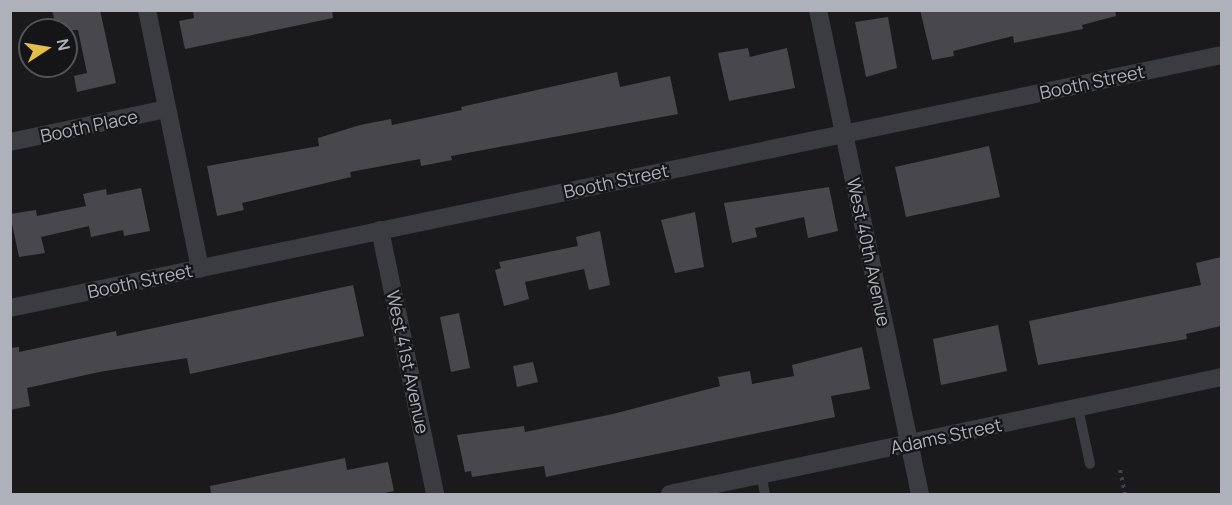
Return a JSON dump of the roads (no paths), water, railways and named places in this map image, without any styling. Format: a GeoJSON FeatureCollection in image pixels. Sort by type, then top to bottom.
{"type":"FeatureCollection","features":[{"type":"Feature","properties":{"kind":"street"},"geometry":{"type":"LineString","coordinates":[[147,10],[200,269]]}},
{"type":"Feature","properties":{"kind":"street","name":"West 40th Avenue"},"geometry":{"type":"LineString","coordinates":[[818,10],[920,495]]}},
{"type":"Feature","properties":{"kind":"street","name":"Booth Street"},"geometry":{"type":"LineString","coordinates":[[10,308],[1221,55]]}},
{"type":"Feature","properties":{"kind":"street","name":"Booth Place"},"geometry":{"type":"LineString","coordinates":[[10,142],[167,109]]}},
{"type":"Feature","properties":{"kind":"street","name":"West 41st Avenue"},"geometry":{"type":"LineString","coordinates":[[380,230],[435,495]]}},
{"type":"Feature","properties":{"kind":"street","name":"Adams Street"},"geometry":{"type":"LineString","coordinates":[[670,495],[1221,377]]}},
{"type":"Feature","properties":{"kind":"lane"},"geometry":{"type":"LineString","coordinates":[[1078,408],[1090,464]]}},
{"type":"Feature","properties":{"kind":"lane"},"geometry":{"type":"LineString","coordinates":[[761,475],[765,495]]}}]}
